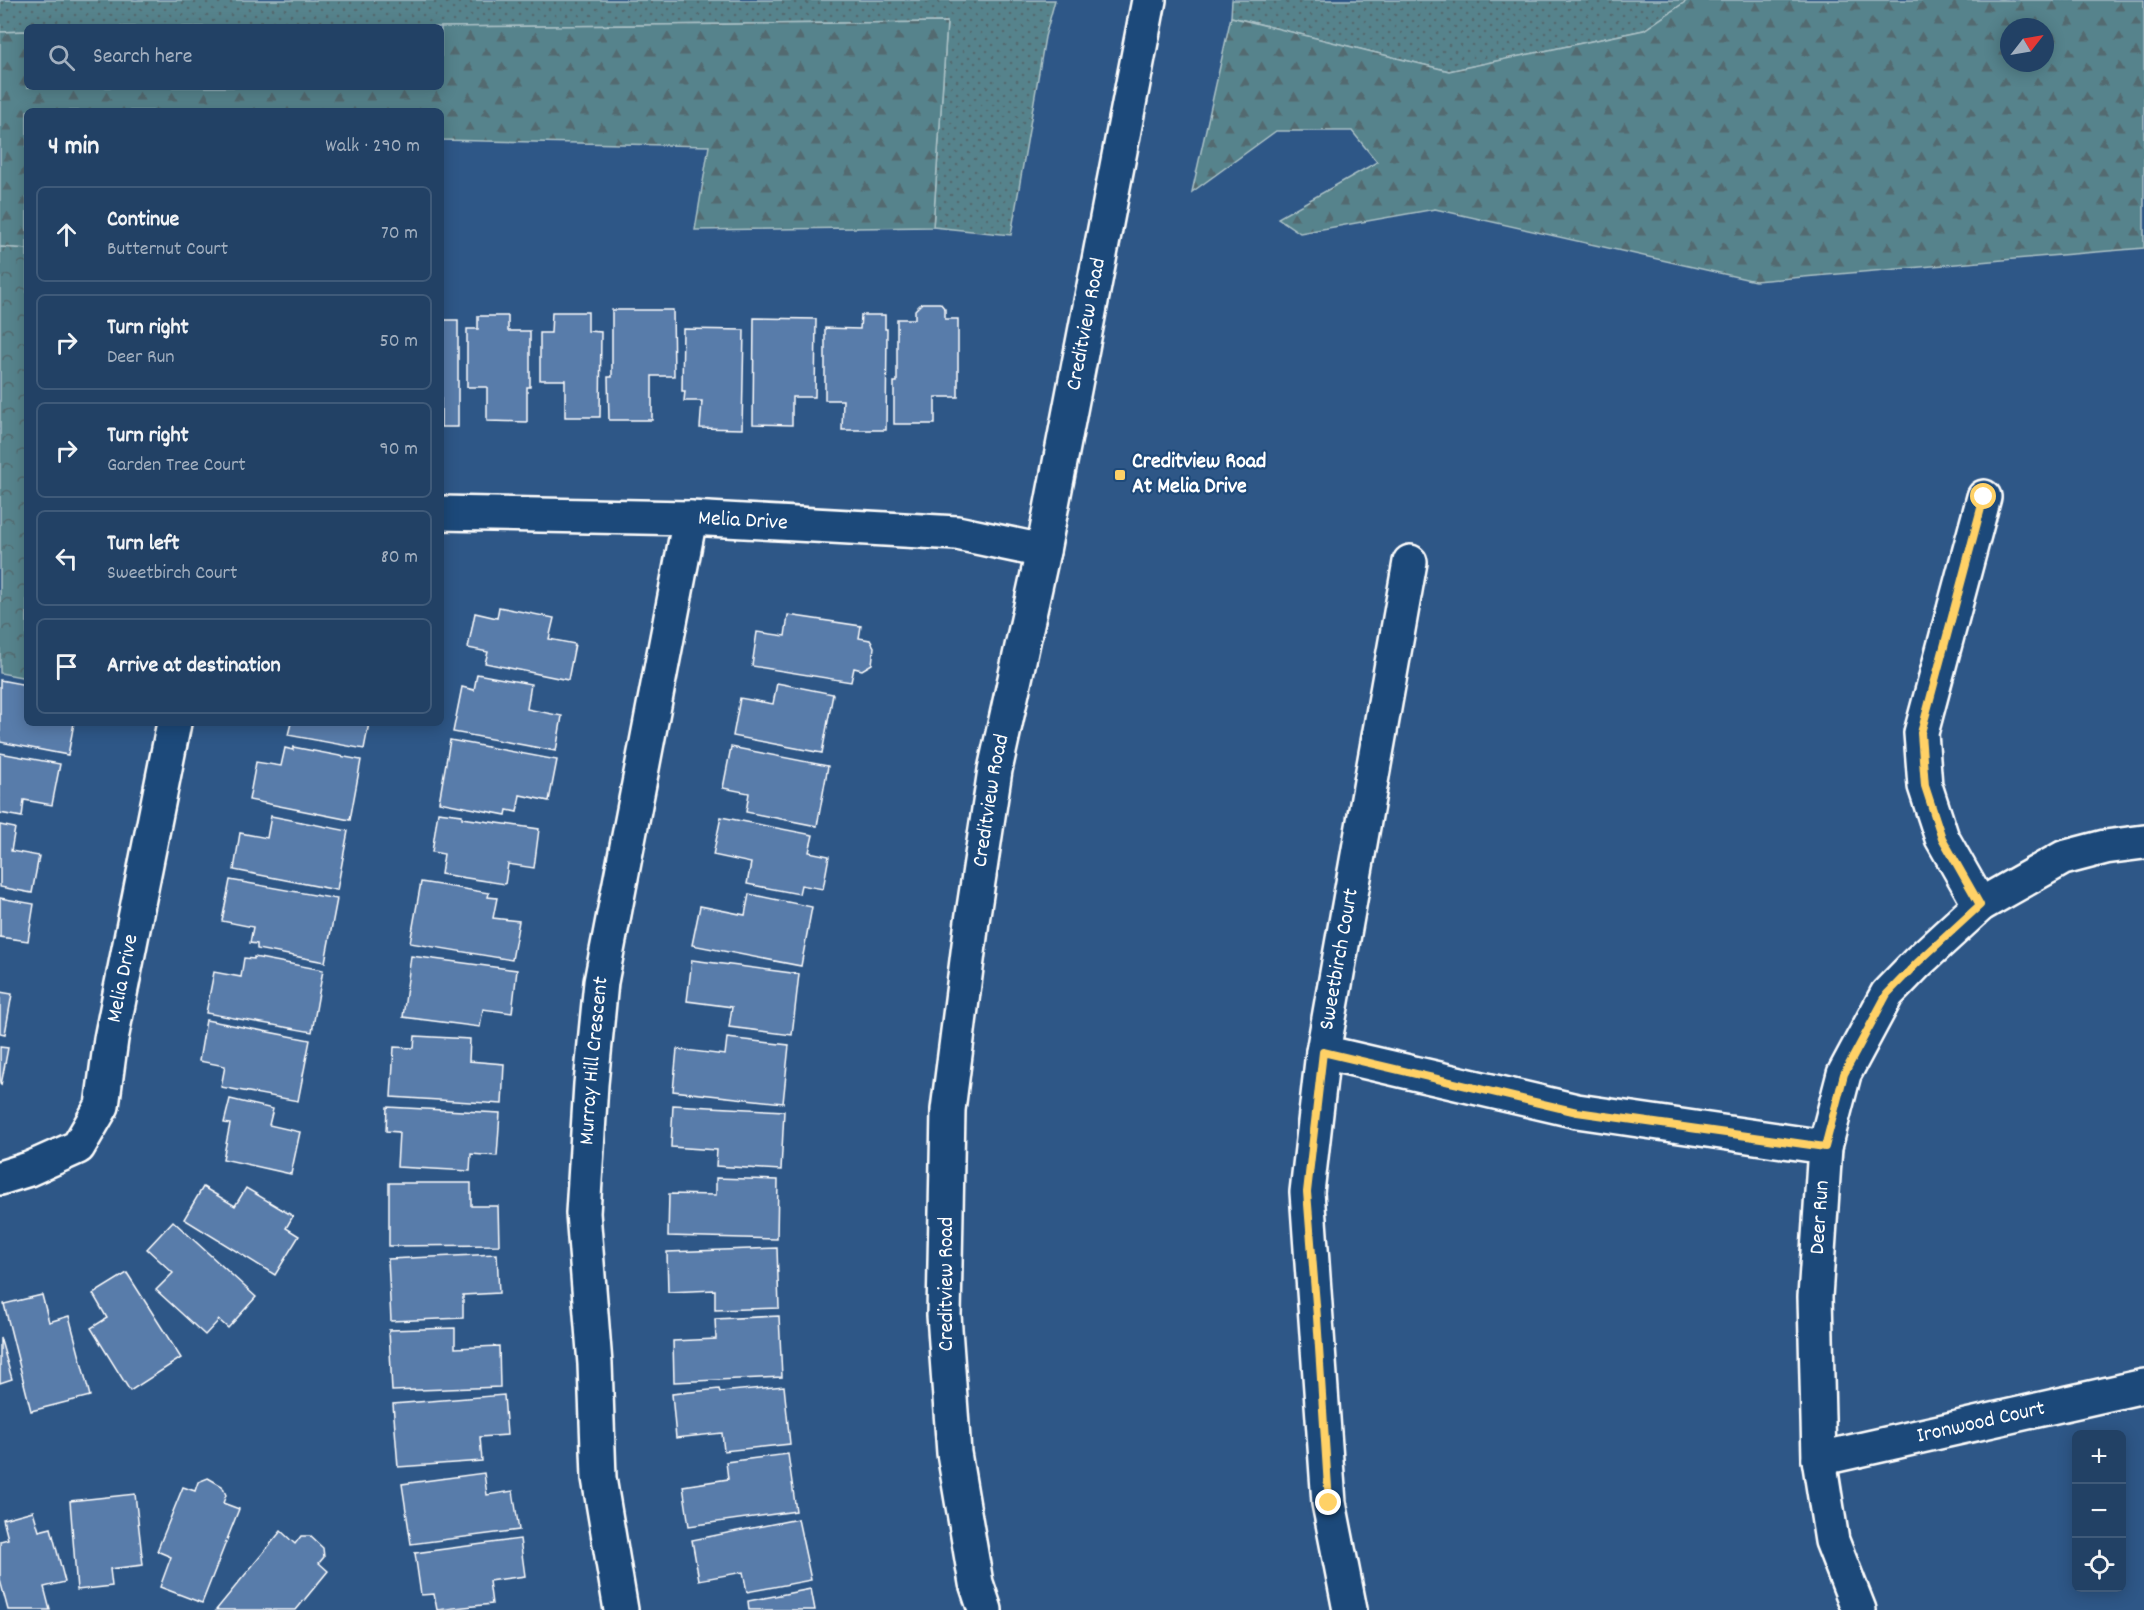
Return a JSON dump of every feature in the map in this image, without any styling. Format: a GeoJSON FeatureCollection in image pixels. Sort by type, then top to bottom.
{"type":"FeatureCollection","features":[{"type":"Feature","properties":{"kind":"street","name":"Creditview Road"},"geometry":{"type":"LineString","coordinates":[[985,1610],[976,1583],[954,1453],[944,1315],[948,1110],[972,921],[995,770],[1043,551],[1149,0]]}},
{"type":"Feature","properties":{"kind":"street"},"geometry":{"type":"LineString","coordinates":[[1980,905],[1942,838],[1925,786],[1921,733],[1984,497]]}},
{"type":"Feature","properties":{"kind":"street","name":"Melia Drive"},"geometry":{"type":"LineString","coordinates":[[444,513],[690,518],[957,533],[1043,551]]}},
{"type":"Feature","properties":{"kind":"street","name":"Murray Hill Crescent"},"geometry":{"type":"LineString","coordinates":[[621,1610],[599,1478],[595,1364],[583,1213],[591,1084],[601,982],[690,518]]}},
{"type":"Feature","properties":{"kind":"street","name":"Sweetbirch Court"},"geometry":{"type":"LineString","coordinates":[[1350,1610],[1329,1503],[1307,1192],[1323,1052],[1410,562]]}},
{"type":"Feature","properties":{"kind":"street","name":"Melia Drive"},"geometry":{"type":"LineString","coordinates":[[0,1178],[29,1169],[78,1147],[102,1106],[111,1039],[173,726]]}},
{"type":"Feature","properties":{"kind":"street","name":"Deer Run"},"geometry":{"type":"LineString","coordinates":[[1859,1610],[1832,1541],[1819,1459],[1815,1297],[1825,1147],[1844,1074],[1887,994],[1980,905],[2063,858],[2105,847],[2144,842]]}},
{"type":"Feature","properties":{"kind":"street"},"geometry":{"type":"LineString","coordinates":[[1323,1052],[1577,1112],[1825,1147]]}},
{"type":"Feature","properties":{"kind":"street","name":"Ironwood Court"},"geometry":{"type":"LineString","coordinates":[[1819,1459],[2144,1386]]}},
{"type":"Feature","properties":{"kind":"green space"},"geometry":{"type":"Polygon","coordinates":[[[0,0],[1055,0],[1045,37],[1011,235],[933,227],[947,22],[444,27],[444,24],[24,24],[24,31],[0,32],[0,0]]]}},
{"type":"Feature","properties":{"kind":"green space"},"geometry":{"type":"Polygon","coordinates":[[[1232,0],[1688,0],[1644,30],[1449,71],[1231,17],[1232,0]]]}},
{"type":"Feature","properties":{"kind":"green space"},"geometry":{"type":"Polygon","coordinates":[[[1688,0],[2144,0],[2144,248],[1755,281],[1435,209],[1300,233],[1278,218],[1377,162],[1352,131],[1276,131],[1192,192],[1231,17],[1449,71],[1644,30],[1688,0]]]}},
{"type":"Feature","properties":{"kind":"green space"},"geometry":{"type":"Polygon","coordinates":[[[947,22],[933,227],[695,230],[709,146],[444,140],[444,108],[24,108],[24,249],[0,247],[0,32],[24,31],[24,90],[444,90],[444,27],[947,22]]]}},
{"type":"Feature","properties":{"kind":"green space"},"geometry":{"type":"Polygon","coordinates":[[[0,247],[24,249],[24,677],[0,673],[0,247]]]}},
{"type":"Feature","properties":{"kind":"building"},"geometry":{"type":"Polygon","coordinates":[[[922,303],[940,303],[945,309],[945,319],[958,319],[958,397],[935,397],[935,424],[894,424],[897,319],[915,319],[915,310],[922,303]]]}},
{"type":"Feature","properties":{"kind":"building"},"geometry":{"type":"Polygon","coordinates":[[[612,310],[673,310],[674,376],[652,376],[652,420],[609,420],[608,377],[612,377],[612,310]]]}},
{"type":"Feature","properties":{"kind":"building"},"geometry":{"type":"Polygon","coordinates":[[[552,312],[588,312],[588,331],[601,332],[600,417],[565,417],[565,380],[540,380],[540,333],[551,333],[552,312]]]}},
{"type":"Feature","properties":{"kind":"building"},"geometry":{"type":"Polygon","coordinates":[[[861,315],[885,315],[885,329],[887,329],[886,430],[842,430],[843,400],[825,400],[825,328],[860,329],[861,315]]]}},
{"type":"Feature","properties":{"kind":"building"},"geometry":{"type":"Polygon","coordinates":[[[478,316],[508,316],[508,331],[530,331],[530,387],[527,387],[527,422],[487,421],[487,387],[467,387],[467,329],[478,329],[478,316]]]}},
{"type":"Feature","properties":{"kind":"building"},"geometry":{"type":"Polygon","coordinates":[[[754,318],[816,319],[815,397],[792,397],[792,425],[753,424],[754,318]]]}},
{"type":"Feature","properties":{"kind":"building"},"geometry":{"type":"Polygon","coordinates":[[[444,320],[458,320],[458,427],[444,427],[444,320]]]}},
{"type":"Feature","properties":{"kind":"building"},"geometry":{"type":"Polygon","coordinates":[[[683,329],[744,330],[742,429],[700,428],[702,401],[684,401],[685,391],[682,391],[683,329]]]}},
{"type":"Feature","properties":{"kind":"building"},"geometry":{"type":"Polygon","coordinates":[[[499,607],[554,618],[549,639],[575,644],[568,680],[485,663],[488,652],[468,648],[475,613],[497,618],[499,607]]]}},
{"type":"Feature","properties":{"kind":"building"},"geometry":{"type":"Polygon","coordinates":[[[788,615],[861,626],[859,638],[870,640],[874,647],[872,664],[862,670],[854,668],[851,682],[752,666],[757,632],[785,636],[788,615]]]}},
{"type":"Feature","properties":{"kind":"building"},"geometry":{"type":"Polygon","coordinates":[[[477,674],[531,684],[527,709],[562,716],[556,751],[453,732],[462,687],[474,690],[477,674]]]}},
{"type":"Feature","properties":{"kind":"building"},"geometry":{"type":"Polygon","coordinates":[[[0,680],[24,684],[24,726],[73,726],[68,755],[0,742],[0,680]]]}},
{"type":"Feature","properties":{"kind":"building"},"geometry":{"type":"Polygon","coordinates":[[[777,683],[833,694],[822,753],[733,736],[740,698],[773,704],[777,683]]]}},
{"type":"Feature","properties":{"kind":"building"},"geometry":{"type":"Polygon","coordinates":[[[290,726],[368,726],[364,749],[288,735],[290,726]]]}},
{"type":"Feature","properties":{"kind":"building"},"geometry":{"type":"Polygon","coordinates":[[[450,740],[557,760],[549,801],[520,795],[517,812],[507,810],[506,815],[439,802],[450,740]]]}},
{"type":"Feature","properties":{"kind":"building"},"geometry":{"type":"Polygon","coordinates":[[[293,747],[361,760],[350,820],[249,800],[256,762],[281,766],[285,748],[293,750],[293,747]]]}},
{"type":"Feature","properties":{"kind":"building"},"geometry":{"type":"Polygon","coordinates":[[[731,747],[828,766],[817,826],[746,812],[749,793],[723,788],[731,747]]]}},
{"type":"Feature","properties":{"kind":"building"},"geometry":{"type":"Polygon","coordinates":[[[0,753],[60,764],[52,805],[24,800],[22,817],[0,813],[0,753]]]}},
{"type":"Feature","properties":{"kind":"building"},"geometry":{"type":"Polygon","coordinates":[[[438,812],[462,815],[462,818],[539,829],[534,868],[508,864],[505,884],[441,874],[444,854],[432,852],[438,812]]]}},
{"type":"Feature","properties":{"kind":"building"},"geometry":{"type":"Polygon","coordinates":[[[271,816],[348,831],[337,890],[234,870],[240,833],[267,838],[271,816]]]}},
{"type":"Feature","properties":{"kind":"building"},"geometry":{"type":"Polygon","coordinates":[[[721,817],[813,835],[809,852],[829,856],[823,889],[801,885],[799,894],[747,884],[751,863],[713,855],[721,817]]]}},
{"type":"Feature","properties":{"kind":"building"},"geometry":{"type":"Polygon","coordinates":[[[0,825],[15,828],[11,851],[39,856],[32,893],[0,887],[0,825]]]}},
{"type":"Feature","properties":{"kind":"building"},"geometry":{"type":"Polygon","coordinates":[[[230,880],[337,899],[325,962],[257,949],[257,944],[250,943],[253,927],[222,921],[230,880]]]}},
{"type":"Feature","properties":{"kind":"building"},"geometry":{"type":"Polygon","coordinates":[[[421,882],[489,893],[488,897],[497,898],[493,918],[519,921],[512,960],[410,943],[421,882]]]}},
{"type":"Feature","properties":{"kind":"building"},"geometry":{"type":"Polygon","coordinates":[[[749,894],[812,907],[801,966],[692,945],[700,906],[745,915],[749,894]]]}},
{"type":"Feature","properties":{"kind":"building"},"geometry":{"type":"Polygon","coordinates":[[[0,898],[34,904],[28,941],[0,937],[0,898]]]}},
{"type":"Feature","properties":{"kind":"building"},"geometry":{"type":"Polygon","coordinates":[[[411,956],[517,970],[512,1013],[483,1009],[480,1027],[403,1017],[411,956]]]}},
{"type":"Feature","properties":{"kind":"building"},"geometry":{"type":"Polygon","coordinates":[[[254,957],[323,970],[312,1032],[206,1013],[214,972],[241,977],[244,958],[254,959],[254,957]]]}},
{"type":"Feature","properties":{"kind":"building"},"geometry":{"type":"Polygon","coordinates":[[[692,960],[799,974],[792,1035],[729,1027],[732,1007],[687,1001],[692,960]]]}},
{"type":"Feature","properties":{"kind":"building"},"geometry":{"type":"Polygon","coordinates":[[[0,992],[12,994],[5,1034],[0,1033],[0,992]]]}},
{"type":"Feature","properties":{"kind":"building"},"geometry":{"type":"Polygon","coordinates":[[[206,1020],[310,1040],[298,1101],[221,1087],[225,1066],[199,1061],[206,1020]]]}},
{"type":"Feature","properties":{"kind":"building"},"geometry":{"type":"Polygon","coordinates":[[[415,1036],[470,1039],[469,1061],[504,1064],[502,1104],[391,1097],[394,1047],[414,1048],[415,1036]]]}},
{"type":"Feature","properties":{"kind":"building"},"geometry":{"type":"Polygon","coordinates":[[[727,1038],[789,1045],[783,1103],[673,1091],[677,1049],[725,1055],[727,1038]]]}},
{"type":"Feature","properties":{"kind":"building"},"geometry":{"type":"Polygon","coordinates":[[[0,1047],[8,1048],[1,1085],[0,1084],[0,1047]]]}},
{"type":"Feature","properties":{"kind":"building"},"geometry":{"type":"Polygon","coordinates":[[[230,1099],[273,1109],[269,1125],[300,1132],[291,1174],[223,1159],[230,1124],[224,1123],[230,1099]]]}},
{"type":"Feature","properties":{"kind":"building"},"geometry":{"type":"Polygon","coordinates":[[[673,1105],[784,1111],[781,1170],[716,1166],[717,1150],[671,1147],[673,1105]]]}},
{"type":"Feature","properties":{"kind":"building"},"geometry":{"type":"Polygon","coordinates":[[[387,1107],[500,1113],[497,1156],[471,1154],[470,1171],[397,1167],[399,1132],[386,1131],[387,1107]]]}},
{"type":"Feature","properties":{"kind":"building"},"geometry":{"type":"Polygon","coordinates":[[[716,1178],[778,1180],[777,1239],[668,1236],[669,1194],[716,1195],[716,1178]]]}},
{"type":"Feature","properties":{"kind":"building"},"geometry":{"type":"Polygon","coordinates":[[[389,1183],[471,1183],[471,1206],[498,1206],[499,1245],[389,1246],[389,1183]]]}},
{"type":"Feature","properties":{"kind":"building"},"geometry":{"type":"Polygon","coordinates":[[[203,1187],[235,1206],[246,1188],[293,1216],[286,1228],[299,1236],[275,1275],[184,1219],[203,1187]]]}},
{"type":"Feature","properties":{"kind":"building"},"geometry":{"type":"Polygon","coordinates":[[[173,1221],[256,1297],[228,1328],[219,1320],[205,1335],[156,1290],[173,1273],[147,1249],[173,1221]]]}},
{"type":"Feature","properties":{"kind":"building"},"geometry":{"type":"Polygon","coordinates":[[[777,1248],[779,1308],[715,1310],[715,1290],[668,1292],[667,1252],[777,1248]]]}},
{"type":"Feature","properties":{"kind":"building"},"geometry":{"type":"Polygon","coordinates":[[[497,1254],[499,1293],[463,1295],[463,1318],[391,1321],[388,1259],[497,1254]]]}},
{"type":"Feature","properties":{"kind":"building"},"geometry":{"type":"Polygon","coordinates":[[[127,1273],[181,1358],[130,1391],[91,1328],[107,1318],[93,1294],[127,1273]]]}},
{"type":"Feature","properties":{"kind":"building"},"geometry":{"type":"Polygon","coordinates":[[[42,1295],[49,1322],[69,1316],[90,1396],[31,1411],[4,1304],[42,1295]]]}},
{"type":"Feature","properties":{"kind":"building"},"geometry":{"type":"Polygon","coordinates":[[[779,1316],[782,1377],[674,1382],[673,1341],[716,1339],[715,1319],[779,1316]]]}},
{"type":"Feature","properties":{"kind":"building"},"geometry":{"type":"Polygon","coordinates":[[[455,1328],[455,1348],[499,1346],[500,1387],[392,1391],[389,1330],[455,1328]]]}},
{"type":"Feature","properties":{"kind":"building"},"geometry":{"type":"Polygon","coordinates":[[[0,1337],[12,1379],[0,1383],[0,1337]]]}},
{"type":"Feature","properties":{"kind":"building"},"geometry":{"type":"Polygon","coordinates":[[[784,1386],[790,1444],[724,1451],[722,1433],[676,1438],[672,1394],[784,1386]]]}},
{"type":"Feature","properties":{"kind":"building"},"geometry":{"type":"Polygon","coordinates":[[[504,1395],[507,1435],[480,1437],[482,1461],[398,1467],[393,1404],[504,1395]]]}},
{"type":"Feature","properties":{"kind":"building"},"geometry":{"type":"Polygon","coordinates":[[[788,1454],[796,1511],[689,1526],[683,1486],[728,1479],[726,1462],[788,1454]]]}},
{"type":"Feature","properties":{"kind":"building"},"geometry":{"type":"Polygon","coordinates":[[[484,1473],[487,1495],[513,1491],[519,1530],[411,1544],[402,1484],[484,1473]]]}},
{"type":"Feature","properties":{"kind":"building"},"geometry":{"type":"Polygon","coordinates":[[[208,1478],[222,1486],[226,1495],[223,1503],[239,1509],[202,1603],[160,1587],[171,1557],[157,1551],[183,1487],[195,1491],[198,1482],[208,1478]]]}},
{"type":"Feature","properties":{"kind":"building"},"geometry":{"type":"Polygon","coordinates":[[[135,1494],[143,1565],[110,1569],[112,1586],[77,1590],[70,1501],[135,1494]]]}},
{"type":"Feature","properties":{"kind":"building"},"geometry":{"type":"Polygon","coordinates":[[[33,1511],[39,1531],[51,1528],[65,1582],[44,1587],[50,1610],[8,1610],[0,1580],[0,1541],[8,1539],[3,1519],[33,1511]]]}},
{"type":"Feature","properties":{"kind":"building"},"geometry":{"type":"Polygon","coordinates":[[[798,1519],[811,1580],[747,1592],[743,1572],[699,1580],[692,1540],[798,1519]]]}},
{"type":"Feature","properties":{"kind":"building"},"geometry":{"type":"Polygon","coordinates":[[[281,1531],[295,1544],[301,1536],[310,1536],[323,1548],[324,1557],[319,1563],[328,1571],[296,1610],[216,1610],[281,1531]]]}},
{"type":"Feature","properties":{"kind":"building"},"geometry":{"type":"Polygon","coordinates":[[[520,1539],[525,1576],[489,1581],[492,1604],[437,1610],[434,1594],[421,1595],[415,1553],[520,1539]]]}},
{"type":"Feature","properties":{"kind":"building"},"geometry":{"type":"Polygon","coordinates":[[[811,1589],[815,1610],[749,1610],[748,1601],[811,1589]]]}},
{"type":"Feature","properties":{"kind":"place","name":"Creditview Road At Melia Drive"},"geometry":{"type":"Point","coordinates":[1120,475]}},
{"type":"Feature","properties":{"kind":"route"},"geometry":{"type":"LineString","coordinates":[[1329,1503],[1307,1192],[1323,1052],[1577,1112],[1825,1147],[1844,1074],[1887,994],[1980,905],[1942,838],[1925,786],[1921,733],[1984,497]]}}]}
